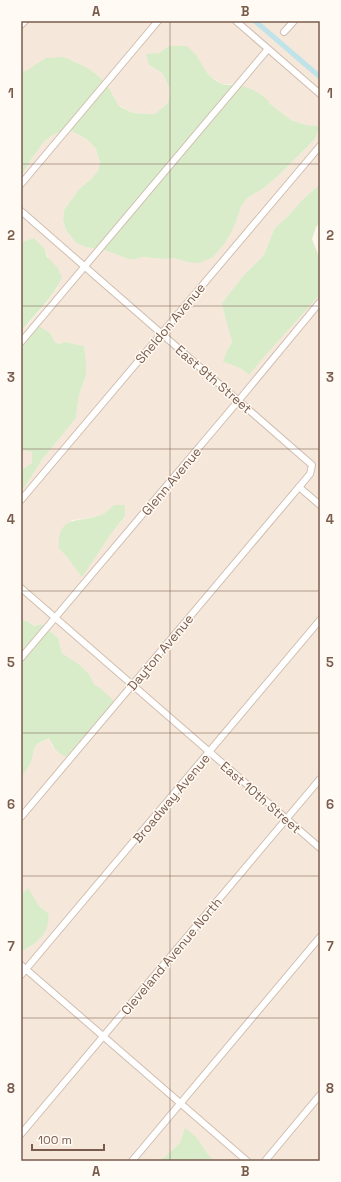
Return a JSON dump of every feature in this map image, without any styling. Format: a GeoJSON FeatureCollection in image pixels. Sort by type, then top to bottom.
{"type":"FeatureCollection","features":[{"type":"Feature","properties":{"kind":"street"},"geometry":{"type":"LineString","coordinates":[[21,26],[25,21]]}},
{"type":"Feature","properties":{"kind":"street"},"geometry":{"type":"LineString","coordinates":[[21,184],[158,21]]}},
{"type":"Feature","properties":{"kind":"street"},"geometry":{"type":"LineString","coordinates":[[236,21],[320,94]]}},
{"type":"Feature","properties":{"kind":"street"},"geometry":{"type":"LineString","coordinates":[[284,32],[294,21]]}},
{"type":"Feature","properties":{"kind":"street"},"geometry":{"type":"LineString","coordinates":[[21,342],[268,49]]}},
{"type":"Feature","properties":{"kind":"street","name":"Sheldon Avenue"},"geometry":{"type":"LineString","coordinates":[[21,500],[320,146]]}},
{"type":"Feature","properties":{"kind":"street","name":"East 9th Street"},"geometry":{"type":"LineString","coordinates":[[21,211],[312,465],[310,474],[299,487]]}},
{"type":"Feature","properties":{"kind":"street","name":"Glenn Avenue"},"geometry":{"type":"LineString","coordinates":[[21,658],[320,302]]}},
{"type":"Feature","properties":{"kind":"street"},"geometry":{"type":"LineString","coordinates":[[299,487],[320,505]]}},
{"type":"Feature","properties":{"kind":"street","name":"Dayton Avenue"},"geometry":{"type":"LineString","coordinates":[[21,817],[299,487]]}},
{"type":"Feature","properties":{"kind":"street","name":"East 10th Street"},"geometry":{"type":"LineString","coordinates":[[21,588],[320,848]]}},
{"type":"Feature","properties":{"kind":"street","name":"Broadway Avenue"},"geometry":{"type":"LineString","coordinates":[[21,975],[24,967],[209,752],[320,620]]}},
{"type":"Feature","properties":{"kind":"street","name":"Cleveland Avenue North"},"geometry":{"type":"LineString","coordinates":[[21,1134],[320,779]]}},
{"type":"Feature","properties":{"kind":"street"},"geometry":{"type":"LineString","coordinates":[[132,1161],[320,937]]}},
{"type":"Feature","properties":{"kind":"street"},"geometry":{"type":"LineString","coordinates":[[24,967],[247,1161]]}},
{"type":"Feature","properties":{"kind":"street"},"geometry":{"type":"LineString","coordinates":[[265,1161],[320,1095]]}},
{"type":"Feature","properties":{"kind":"shaded area"},"geometry":{"type":"Polygon","coordinates":[[[21,21],[320,21],[320,126],[306,125],[291,120],[269,103],[234,84],[222,84],[211,77],[203,68],[196,55],[177,46],[169,46],[149,65],[162,73],[170,89],[168,103],[155,114],[133,113],[119,106],[106,83],[96,74],[88,68],[75,62],[21,71],[21,21]]]}},
{"type":"Feature","properties":{"kind":"shaded area"},"geometry":{"type":"Polygon","coordinates":[[[320,127],[320,184],[274,229],[264,255],[243,276],[222,303],[232,342],[227,351],[233,364],[246,372],[293,325],[320,294],[320,1161],[214,1161],[207,1153],[180,1143],[160,1161],[21,1161],[21,952],[30,947],[46,930],[49,914],[39,906],[28,889],[21,895],[21,775],[31,763],[34,749],[37,744],[49,738],[52,746],[61,754],[94,685],[89,674],[80,665],[62,653],[58,638],[41,624],[34,626],[27,621],[21,620],[21,493],[41,461],[76,418],[79,395],[86,375],[84,346],[66,342],[59,344],[55,342],[50,333],[28,336],[21,334],[21,332],[46,304],[58,287],[45,249],[34,238],[21,242],[21,176],[44,142],[51,136],[62,131],[69,130],[81,136],[88,140],[96,149],[100,163],[98,171],[79,189],[64,210],[63,220],[66,230],[76,243],[85,247],[104,250],[129,259],[142,257],[163,259],[173,258],[187,262],[235,225],[241,207],[247,198],[264,188],[315,139],[320,127]],[[114,505],[106,513],[95,517],[72,520],[59,549],[82,576],[111,534],[125,516],[114,505]]]}},
{"type":"Feature","properties":{"kind":"shaded area"},"geometry":{"type":"Polygon","coordinates":[[[21,450],[32,452],[32,464],[23,469],[21,473],[21,450]]]}},
{"type":"Feature","properties":{"kind":"green space"},"geometry":{"type":"Polygon","coordinates":[[[169,46],[187,46],[196,55],[208,74],[220,83],[250,89],[269,101],[269,103],[291,120],[306,125],[320,126],[315,139],[280,174],[264,188],[247,198],[241,207],[235,225],[225,243],[213,257],[199,263],[187,262],[173,258],[163,259],[142,257],[129,259],[104,250],[85,247],[76,243],[66,230],[63,220],[64,210],[79,189],[98,171],[100,163],[96,149],[88,140],[69,130],[62,131],[51,136],[44,142],[21,176],[21,71],[26,71],[46,58],[64,57],[88,68],[96,74],[106,83],[119,106],[133,113],[155,114],[168,103],[170,89],[162,73],[149,65],[146,54],[159,53],[169,46]]]}},
{"type":"Feature","properties":{"kind":"green space"},"geometry":{"type":"Polygon","coordinates":[[[320,184],[320,223],[316,227],[312,239],[320,259],[320,294],[249,375],[237,367],[223,362],[232,342],[222,303],[243,276],[264,255],[274,229],[320,184]]]}},
{"type":"Feature","properties":{"kind":"green space"},"geometry":{"type":"Polygon","coordinates":[[[34,238],[45,249],[47,257],[57,267],[62,277],[49,299],[21,332],[21,242],[34,238]]]}},
{"type":"Feature","properties":{"kind":"green space"},"geometry":{"type":"Polygon","coordinates":[[[37,325],[50,333],[55,342],[59,344],[65,342],[84,346],[86,375],[79,395],[76,418],[41,461],[21,493],[21,473],[23,469],[32,463],[32,452],[21,450],[21,334],[28,336],[37,325]]]}},
{"type":"Feature","properties":{"kind":"green space"},"geometry":{"type":"Polygon","coordinates":[[[114,505],[125,505],[125,516],[82,577],[59,549],[59,537],[62,529],[73,521],[105,513],[114,505]]]}},
{"type":"Feature","properties":{"kind":"green space"},"geometry":{"type":"Polygon","coordinates":[[[21,620],[27,621],[34,626],[41,624],[58,638],[62,653],[80,665],[89,674],[94,685],[99,687],[114,701],[66,757],[60,754],[49,738],[37,744],[34,749],[31,763],[22,776],[21,620]]]}},
{"type":"Feature","properties":{"kind":"green space"},"geometry":{"type":"Polygon","coordinates":[[[28,888],[39,906],[49,914],[47,927],[44,934],[35,943],[21,952],[21,895],[28,888]]]}},
{"type":"Feature","properties":{"kind":"green space"},"geometry":{"type":"Polygon","coordinates":[[[185,1128],[196,1137],[214,1161],[160,1161],[180,1143],[185,1128]]]}},
{"type":"Feature","properties":{"kind":"waterway"},"geometry":{"type":"LineString","coordinates":[[255,21],[320,77]]}}]}
